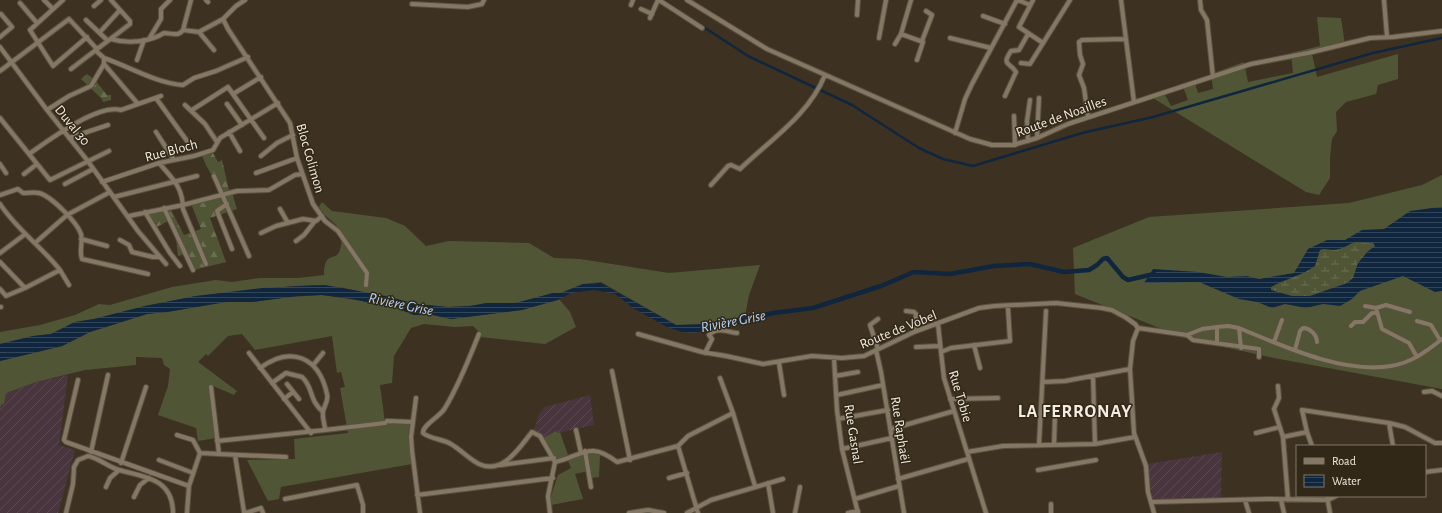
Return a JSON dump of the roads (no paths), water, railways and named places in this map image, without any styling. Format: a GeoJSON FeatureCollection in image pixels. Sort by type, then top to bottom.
{"type":"FeatureCollection","features":[{"type":"Feature","properties":{"kind":"street"},"geometry":{"type":"LineString","coordinates":[[44,0],[53,9]]}},
{"type":"Feature","properties":{"kind":"street"},"geometry":{"type":"LineString","coordinates":[[63,0],[30,30],[53,66],[87,37]]}},
{"type":"Feature","properties":{"kind":"street"},"geometry":{"type":"LineString","coordinates":[[94,6],[101,0]]}},
{"type":"Feature","properties":{"kind":"street"},"geometry":{"type":"LineString","coordinates":[[71,69],[131,23],[112,0]]}},
{"type":"Feature","properties":{"kind":"street"},"geometry":{"type":"LineString","coordinates":[[137,60],[147,40],[161,19],[161,9],[170,0]]}},
{"type":"Feature","properties":{"kind":"street"},"geometry":{"type":"LineString","coordinates":[[183,31],[191,0]]}},
{"type":"Feature","properties":{"kind":"street"},"geometry":{"type":"LineString","coordinates":[[86,20],[109,40],[120,42],[147,40],[164,33],[174,35],[183,31],[198,32],[223,19],[236,6],[245,0]]}},
{"type":"Feature","properties":{"kind":"street"},"geometry":{"type":"LineString","coordinates":[[412,4],[468,7],[482,4],[484,0]]}},
{"type":"Feature","properties":{"kind":"street"},"geometry":{"type":"LineString","coordinates":[[631,5],[633,0]]}},
{"type":"Feature","properties":{"kind":"street"},"geometry":{"type":"LineString","coordinates":[[641,8],[651,16],[658,0],[702,28]]}},
{"type":"Feature","properties":{"kind":"street","name":"Route de Noailles"},"geometry":{"type":"LineString","coordinates":[[687,0],[767,49],[970,140],[992,145],[1015,145],[1028,141],[1088,117],[1251,64],[1308,53],[1353,41],[1442,32]]}},
{"type":"Feature","properties":{"kind":"street"},"geometry":{"type":"LineString","coordinates":[[858,0],[858,15]]}},
{"type":"Feature","properties":{"kind":"street"},"geometry":{"type":"LineString","coordinates":[[879,38],[886,0]]}},
{"type":"Feature","properties":{"kind":"street"},"geometry":{"type":"LineString","coordinates":[[895,44],[901,34],[911,0]]}},
{"type":"Feature","properties":{"kind":"street"},"geometry":{"type":"LineString","coordinates":[[955,133],[965,99],[1017,0],[1030,5]]}},
{"type":"Feature","properties":{"kind":"street"},"geometry":{"type":"LineString","coordinates":[[1033,0],[1019,27],[1043,43]]}},
{"type":"Feature","properties":{"kind":"street"},"geometry":{"type":"LineString","coordinates":[[1022,63],[1029,65],[1070,0]]}},
{"type":"Feature","properties":{"kind":"street"},"geometry":{"type":"LineString","coordinates":[[1121,0],[1134,102]]}},
{"type":"Feature","properties":{"kind":"street"},"geometry":{"type":"LineString","coordinates":[[1200,0],[1201,10],[1207,20],[1213,77]]}},
{"type":"Feature","properties":{"kind":"street"},"geometry":{"type":"LineString","coordinates":[[1384,0],[1387,37]]}},
{"type":"Feature","properties":{"kind":"street"},"geometry":{"type":"LineString","coordinates":[[20,3],[37,23]]}},
{"type":"Feature","properties":{"kind":"street"},"geometry":{"type":"LineString","coordinates":[[100,32],[120,10]]}},
{"type":"Feature","properties":{"kind":"street"},"geometry":{"type":"LineString","coordinates":[[917,60],[924,43],[922,41],[932,15],[926,11]]}},
{"type":"Feature","properties":{"kind":"street"},"geometry":{"type":"LineString","coordinates":[[0,37],[11,29],[12,26],[1,14]]}},
{"type":"Feature","properties":{"kind":"street"},"geometry":{"type":"LineString","coordinates":[[983,16],[1005,24]]}},
{"type":"Feature","properties":{"kind":"street"},"geometry":{"type":"LineString","coordinates":[[0,71],[69,19],[87,37],[104,58],[134,71],[171,83],[186,84],[194,78],[216,72],[248,57]]}},
{"type":"Feature","properties":{"kind":"street","name":"Bloc Colimon"},"geometry":{"type":"LineString","coordinates":[[223,19],[228,29],[248,57],[290,123],[302,174],[308,184],[313,204],[322,216],[338,231],[367,273],[366,285]]}},
{"type":"Feature","properties":{"kind":"street"},"geometry":{"type":"LineString","coordinates":[[198,32],[214,50]]}},
{"type":"Feature","properties":{"kind":"street"},"geometry":{"type":"LineString","coordinates":[[901,34],[922,41]]}},
{"type":"Feature","properties":{"kind":"street"},"geometry":{"type":"LineString","coordinates":[[1005,96],[1016,72],[1006,63],[1006,60],[1011,51],[1019,50],[1028,34]]}},
{"type":"Feature","properties":{"kind":"street"},"geometry":{"type":"LineString","coordinates":[[950,38],[991,48]]}},
{"type":"Feature","properties":{"kind":"street"},"geometry":{"type":"LineString","coordinates":[[1088,117],[1084,88],[1079,73],[1083,64],[1080,55],[1079,42],[1082,40],[1125,38]]}},
{"type":"Feature","properties":{"kind":"street","name":"Duval 30"},"geometry":{"type":"LineString","coordinates":[[0,47],[62,130],[87,160],[129,216],[138,231],[166,264]]}},
{"type":"Feature","properties":{"kind":"street"},"geometry":{"type":"LineString","coordinates":[[47,110],[69,96],[91,86],[104,64],[104,58]]}},
{"type":"Feature","properties":{"kind":"street"},"geometry":{"type":"LineString","coordinates":[[104,64],[138,104]]}},
{"type":"Feature","properties":{"kind":"street"},"geometry":{"type":"LineString","coordinates":[[711,184],[728,166],[731,165],[740,169],[790,124],[818,92],[824,75]]}},
{"type":"Feature","properties":{"kind":"street"},"geometry":{"type":"LineString","coordinates":[[233,94],[261,77]]}},
{"type":"Feature","properties":{"kind":"street"},"geometry":{"type":"LineString","coordinates":[[192,110],[225,87],[228,88],[264,138]]}},
{"type":"Feature","properties":{"kind":"street"},"geometry":{"type":"LineString","coordinates":[[29,154],[62,130],[79,121],[116,108],[122,110],[161,96]]}},
{"type":"Feature","properties":{"kind":"street"},"geometry":{"type":"LineString","coordinates":[[156,98],[187,141]]}},
{"type":"Feature","properties":{"kind":"street"},"geometry":{"type":"LineString","coordinates":[[1037,138],[1039,98]]}},
{"type":"Feature","properties":{"kind":"street"},"geometry":{"type":"LineString","coordinates":[[1028,141],[1027,121],[1030,100]]}},
{"type":"Feature","properties":{"kind":"street","name":"Rue Bloch"},"geometry":{"type":"LineString","coordinates":[[102,182],[159,162],[194,156],[213,150],[217,142],[229,132],[278,103]]}},
{"type":"Feature","properties":{"kind":"street"},"geometry":{"type":"LineString","coordinates":[[227,104],[242,125]]}},
{"type":"Feature","properties":{"kind":"street"},"geometry":{"type":"LineString","coordinates":[[185,105],[205,124],[217,142]]}},
{"type":"Feature","properties":{"kind":"street"},"geometry":{"type":"LineString","coordinates":[[1014,116],[1015,145]]}},
{"type":"Feature","properties":{"kind":"street"},"geometry":{"type":"LineString","coordinates":[[0,118],[37,164],[52,180],[87,160],[109,151]]}},
{"type":"Feature","properties":{"kind":"street"},"geometry":{"type":"LineString","coordinates":[[69,138],[108,125]]}},
{"type":"Feature","properties":{"kind":"street"},"geometry":{"type":"LineString","coordinates":[[156,132],[174,160]]}},
{"type":"Feature","properties":{"kind":"street"},"geometry":{"type":"LineString","coordinates":[[229,132],[240,151]]}},
{"type":"Feature","properties":{"kind":"street"},"geometry":{"type":"LineString","coordinates":[[262,156],[277,143],[293,135]]}},
{"type":"Feature","properties":{"kind":"street"},"geometry":{"type":"LineString","coordinates":[[256,173],[298,158]]}},
{"type":"Feature","properties":{"kind":"street"},"geometry":{"type":"LineString","coordinates":[[159,162],[176,182],[184,200],[183,205],[206,264]]}},
{"type":"Feature","properties":{"kind":"street"},"geometry":{"type":"LineString","coordinates":[[0,164],[6,173]]}},
{"type":"Feature","properties":{"kind":"street"},"geometry":{"type":"LineString","coordinates":[[24,174],[37,164]]}},
{"type":"Feature","properties":{"kind":"street"},"geometry":{"type":"LineString","coordinates":[[65,184],[93,169]]}},
{"type":"Feature","properties":{"kind":"street"},"geometry":{"type":"LineString","coordinates":[[129,216],[166,207],[183,205],[237,191],[269,190],[296,175],[302,174]]}},
{"type":"Feature","properties":{"kind":"street"},"geometry":{"type":"LineString","coordinates":[[114,197],[197,176]]}},
{"type":"Feature","properties":{"kind":"street"},"geometry":{"type":"LineString","coordinates":[[214,176],[249,256]]}},
{"type":"Feature","properties":{"kind":"street"},"geometry":{"type":"LineString","coordinates":[[0,195],[17,189],[24,193],[42,194],[50,198],[67,215],[80,234],[82,259],[148,274]]}},
{"type":"Feature","properties":{"kind":"street"},"geometry":{"type":"LineString","coordinates":[[35,243],[67,215],[110,192]]}},
{"type":"Feature","properties":{"kind":"street"},"geometry":{"type":"LineString","coordinates":[[0,204],[12,222],[24,235],[46,252],[69,285]]}},
{"type":"Feature","properties":{"kind":"street"},"geometry":{"type":"LineString","coordinates":[[227,204],[217,211],[232,249]]}},
{"type":"Feature","properties":{"kind":"street"},"geometry":{"type":"LineString","coordinates":[[166,207],[193,270]]}},
{"type":"Feature","properties":{"kind":"street"},"geometry":{"type":"LineString","coordinates":[[280,209],[288,223]]}},
{"type":"Feature","properties":{"kind":"street"},"geometry":{"type":"LineString","coordinates":[[145,212],[170,253],[180,266]]}},
{"type":"Feature","properties":{"kind":"street"},"geometry":{"type":"LineString","coordinates":[[296,241],[304,235],[315,221],[322,216]]}},
{"type":"Feature","properties":{"kind":"street"},"geometry":{"type":"LineString","coordinates":[[261,233],[276,226],[306,219],[315,221]]}},
{"type":"Feature","properties":{"kind":"street"},"geometry":{"type":"LineString","coordinates":[[0,253],[24,235]]}},
{"type":"Feature","properties":{"kind":"street"},"geometry":{"type":"LineString","coordinates":[[81,239],[107,246]]}},
{"type":"Feature","properties":{"kind":"street"},"geometry":{"type":"LineString","coordinates":[[120,240],[129,245],[132,252],[159,257]]}},
{"type":"Feature","properties":{"kind":"street"},"geometry":{"type":"LineString","coordinates":[[0,262],[25,288]]}},
{"type":"Feature","properties":{"kind":"street"},"geometry":{"type":"LineString","coordinates":[[0,289],[6,296],[60,270]]}},
{"type":"Feature","properties":{"kind":"street","name":"Route de Vobel"},"geometry":{"type":"LineString","coordinates":[[638,334],[705,353],[763,364],[779,363],[812,356],[854,358],[864,356],[914,332],[985,307],[1056,303],[1112,310],[1135,324],[1138,328]]}},
{"type":"Feature","properties":{"kind":"street"},"geometry":{"type":"LineString","coordinates":[[1351,326],[1355,322],[1363,322],[1376,310],[1386,305],[1410,312]]}},
{"type":"Feature","properties":{"kind":"street"},"geometry":{"type":"LineString","coordinates":[[1365,306],[1376,310]]}},
{"type":"Feature","properties":{"kind":"street"},"geometry":{"type":"LineString","coordinates":[[941,352],[951,348],[1010,341],[1008,308]]}},
{"type":"Feature","properties":{"kind":"street"},"geometry":{"type":"LineString","coordinates":[[1376,310],[1382,329],[1409,343],[1417,357]]}},
{"type":"Feature","properties":{"kind":"street"},"geometry":{"type":"LineString","coordinates":[[906,311],[912,311],[916,314],[914,332]]}},
{"type":"Feature","properties":{"kind":"street"},"geometry":{"type":"LineString","coordinates":[[1039,445],[1046,311]]}},
{"type":"Feature","properties":{"kind":"street","name":"Rue Raphaël"},"geometry":{"type":"LineString","coordinates":[[878,319],[870,325],[877,349],[904,513]]}},
{"type":"Feature","properties":{"kind":"street"},"geometry":{"type":"LineString","coordinates":[[1274,342],[1282,320]]}},
{"type":"Feature","properties":{"kind":"street"},"geometry":{"type":"LineString","coordinates":[[1154,513],[1147,471],[1135,437],[1130,369],[1133,341],[1138,328],[1187,334],[1202,329],[1228,326],[1239,328],[1295,350],[1342,364],[1369,367],[1392,366],[1417,357],[1429,350],[1441,340],[1431,325],[1417,321]]}},
{"type":"Feature","properties":{"kind":"street","name":"Rue Tobie"},"geometry":{"type":"LineString","coordinates":[[938,324],[941,367],[968,459],[986,513]]}},
{"type":"Feature","properties":{"kind":"street"},"geometry":{"type":"LineString","coordinates":[[1217,327],[1217,342]]}},
{"type":"Feature","properties":{"kind":"street"},"geometry":{"type":"LineString","coordinates":[[1239,328],[1241,348]]}},
{"type":"Feature","properties":{"kind":"street"},"geometry":{"type":"LineString","coordinates":[[1295,350],[1300,331],[1303,328],[1308,329],[1315,334],[1317,342]]}},
{"type":"Feature","properties":{"kind":"street"},"geometry":{"type":"LineString","coordinates":[[705,353],[712,339],[709,335],[712,332],[720,330],[737,333]]}},
{"type":"Feature","properties":{"kind":"street"},"geometry":{"type":"LineString","coordinates":[[479,334],[467,366],[445,408],[424,428],[422,433],[452,444],[479,464],[497,466],[555,460],[583,452],[595,451],[606,453],[617,462],[630,460],[678,446],[688,436],[733,413]]}},
{"type":"Feature","properties":{"kind":"street"},"geometry":{"type":"LineString","coordinates":[[1187,334],[1194,340],[1217,342],[1241,348],[1259,349],[1259,357]]}},
{"type":"Feature","properties":{"kind":"street"},"geometry":{"type":"LineString","coordinates":[[974,345],[980,368]]}},
{"type":"Feature","properties":{"kind":"street"},"geometry":{"type":"LineString","coordinates":[[916,348],[940,346]]}},
{"type":"Feature","properties":{"kind":"street"},"geometry":{"type":"LineString","coordinates":[[249,353],[311,432]]}},
{"type":"Feature","properties":{"kind":"street"},"geometry":{"type":"LineString","coordinates":[[314,364],[323,353]]}},
{"type":"Feature","properties":{"kind":"street"},"geometry":{"type":"LineString","coordinates":[[260,368],[270,361],[283,357],[299,358],[314,364],[321,374],[327,394],[327,402],[323,412],[325,430]]}},
{"type":"Feature","properties":{"kind":"street","name":"Rue Gasnal"},"geometry":{"type":"LineString","coordinates":[[834,358],[838,419],[842,449],[858,512]]}},
{"type":"Feature","properties":{"kind":"street"},"geometry":{"type":"LineString","coordinates":[[779,363],[784,395]]}},
{"type":"Feature","properties":{"kind":"street"},"geometry":{"type":"LineString","coordinates":[[1043,382],[1064,381],[1130,369]]}},
{"type":"Feature","properties":{"kind":"street"},"geometry":{"type":"LineString","coordinates":[[612,371],[630,460]]}},
{"type":"Feature","properties":{"kind":"street"},"geometry":{"type":"LineString","coordinates":[[835,376],[858,372]]}},
{"type":"Feature","properties":{"kind":"street"},"geometry":{"type":"LineString","coordinates":[[272,383],[286,373],[302,377],[310,388],[312,400],[323,412]]}},
{"type":"Feature","properties":{"kind":"street"},"geometry":{"type":"LineString","coordinates":[[91,452],[108,375]]}},
{"type":"Feature","properties":{"kind":"street"},"geometry":{"type":"LineString","coordinates":[[1093,376],[1095,444]]}},
{"type":"Feature","properties":{"kind":"street"},"geometry":{"type":"LineString","coordinates":[[720,378],[733,413],[755,486]]}},
{"type":"Feature","properties":{"kind":"street"},"geometry":{"type":"LineString","coordinates":[[78,380],[64,440],[66,442],[121,463],[189,486]]}},
{"type":"Feature","properties":{"kind":"street"},"geometry":{"type":"LineString","coordinates":[[287,384],[299,399]]}},
{"type":"Feature","properties":{"kind":"street"},"geometry":{"type":"LineString","coordinates":[[837,395],[883,385]]}},
{"type":"Feature","properties":{"kind":"street"},"geometry":{"type":"LineString","coordinates":[[1278,386],[1279,398],[1274,409],[1283,437],[1288,500]]}},
{"type":"Feature","properties":{"kind":"street"},"geometry":{"type":"LineString","coordinates":[[121,463],[146,387]]}},
{"type":"Feature","properties":{"kind":"street"},"geometry":{"type":"LineString","coordinates":[[211,387],[219,454]]}},
{"type":"Feature","properties":{"kind":"street"},"geometry":{"type":"LineString","coordinates":[[1424,392],[1432,391],[1442,396]]}},
{"type":"Feature","properties":{"kind":"street"},"geometry":{"type":"LineString","coordinates":[[284,399],[293,392]]}},
{"type":"Feature","properties":{"kind":"street"},"geometry":{"type":"LineString","coordinates":[[416,398],[411,437],[420,513]]}},
{"type":"Feature","properties":{"kind":"street"},"geometry":{"type":"LineString","coordinates":[[950,399],[998,398]]}},
{"type":"Feature","properties":{"kind":"street"},"geometry":{"type":"LineString","coordinates":[[838,419],[888,410]]}},
{"type":"Feature","properties":{"kind":"street"},"geometry":{"type":"LineString","coordinates":[[1312,445],[1302,410],[1389,423],[1405,427],[1435,442],[1442,443]]}},
{"type":"Feature","properties":{"kind":"street"},"geometry":{"type":"LineString","coordinates":[[891,429],[954,411]]}},
{"type":"Feature","properties":{"kind":"street"},"geometry":{"type":"LineString","coordinates":[[1054,445],[1055,416]]}},
{"type":"Feature","properties":{"kind":"street"},"geometry":{"type":"LineString","coordinates":[[217,441],[311,432],[386,422],[413,422]]}},
{"type":"Feature","properties":{"kind":"street"},"geometry":{"type":"LineString","coordinates":[[1389,423],[1393,445]]}},
{"type":"Feature","properties":{"kind":"street"},"geometry":{"type":"LineString","coordinates":[[1256,433],[1280,427]]}},
{"type":"Feature","properties":{"kind":"street"},"geometry":{"type":"LineString","coordinates":[[576,430],[591,486]]}},
{"type":"Feature","properties":{"kind":"street"},"geometry":{"type":"LineString","coordinates":[[500,465],[510,458],[532,432],[540,436],[555,460],[553,478],[548,496],[550,513]]}},
{"type":"Feature","properties":{"kind":"street"},"geometry":{"type":"LineString","coordinates":[[1283,437],[1307,432]]}},
{"type":"Feature","properties":{"kind":"street"},"geometry":{"type":"LineString","coordinates":[[177,435],[193,440],[200,453],[189,486],[187,513]]}},
{"type":"Feature","properties":{"kind":"street"},"geometry":{"type":"LineString","coordinates":[[967,452],[1003,446],[1095,444],[1135,437]]}},
{"type":"Feature","properties":{"kind":"street"},"geometry":{"type":"LineString","coordinates":[[842,449],[892,438]]}},
{"type":"Feature","properties":{"kind":"street"},"geometry":{"type":"LineString","coordinates":[[678,446],[688,473],[698,513]]}},
{"type":"Feature","properties":{"kind":"street"},"geometry":{"type":"LineString","coordinates":[[200,453],[286,457]]}},
{"type":"Feature","properties":{"kind":"street"},"geometry":{"type":"LineString","coordinates":[[235,455],[244,512],[246,513],[261,508],[263,513]]}},
{"type":"Feature","properties":{"kind":"street"},"geometry":{"type":"LineString","coordinates":[[66,513],[73,484],[74,467],[78,460],[84,456],[92,456],[119,470],[149,478],[160,484],[172,499],[173,513]]}},
{"type":"Feature","properties":{"kind":"street"},"geometry":{"type":"LineString","coordinates":[[898,479],[968,459]]}},
{"type":"Feature","properties":{"kind":"street"},"geometry":{"type":"LineString","coordinates":[[159,460],[193,473]]}},
{"type":"Feature","properties":{"kind":"street"},"geometry":{"type":"LineString","coordinates":[[1038,470],[1096,460]]}},
{"type":"Feature","properties":{"kind":"street"},"geometry":{"type":"LineString","coordinates":[[106,487],[110,478],[119,470]]}},
{"type":"Feature","properties":{"kind":"street"},"geometry":{"type":"LineString","coordinates":[[1426,472],[1442,470]]}},
{"type":"Feature","properties":{"kind":"street"},"geometry":{"type":"LineString","coordinates":[[669,478],[688,473]]}},
{"type":"Feature","properties":{"kind":"street"},"geometry":{"type":"LineString","coordinates":[[134,497],[140,485],[149,478]]}},
{"type":"Feature","properties":{"kind":"street"},"geometry":{"type":"LineString","coordinates":[[417,495],[553,478]]}},
{"type":"Feature","properties":{"kind":"street"},"geometry":{"type":"LineString","coordinates":[[687,513],[711,500],[755,486],[783,480]]}},
{"type":"Feature","properties":{"kind":"street"},"geometry":{"type":"LineString","coordinates":[[768,483],[773,513]]}},
{"type":"Feature","properties":{"kind":"street"},"geometry":{"type":"LineString","coordinates":[[286,499],[357,486],[363,505],[363,513]]}},
{"type":"Feature","properties":{"kind":"street"},"geometry":{"type":"LineString","coordinates":[[855,499],[899,486]]}},
{"type":"Feature","properties":{"kind":"street"},"geometry":{"type":"LineString","coordinates":[[795,513],[800,487]]}},
{"type":"Feature","properties":{"kind":"street"},"geometry":{"type":"LineString","coordinates":[[1151,502],[1328,498],[1330,513]]}},
{"type":"Feature","properties":{"kind":"street"},"geometry":{"type":"LineString","coordinates":[[1245,500],[1249,513]]}},
{"type":"Feature","properties":{"kind":"street"},"geometry":{"type":"LineString","coordinates":[[1281,500],[1284,513]]}},
{"type":"Feature","properties":{"kind":"street"},"geometry":{"type":"LineString","coordinates":[[1050,504],[1051,513]]}},
{"type":"Feature","properties":{"kind":"street"},"geometry":{"type":"LineString","coordinates":[[848,513],[858,512]]}},
{"type":"Feature","properties":{"kind":"street"},"geometry":{"type":"LineString","coordinates":[[629,513],[664,513]]}},
{"type":"Feature","properties":{"kind":"water"},"geometry":{"type":"Polygon","coordinates":[[[1442,207],[1442,291],[1435,292],[1403,276],[1360,291],[1352,299],[1340,306],[1323,304],[1306,308],[1285,304],[1272,308],[1257,302],[1239,299],[1199,282],[1144,283],[1153,269],[1198,272],[1227,277],[1247,276],[1259,279],[1294,273],[1308,249],[1327,240],[1345,240],[1362,230],[1384,229],[1410,211],[1442,207]],[[1356,242],[1336,250],[1320,250],[1315,266],[1271,287],[1271,290],[1292,296],[1310,296],[1347,283],[1353,278],[1358,263],[1367,252],[1375,246],[1373,243],[1356,242]]]}},
{"type":"Feature","properties":{"kind":"water"},"geometry":{"type":"Polygon","coordinates":[[[599,282],[676,325],[711,324],[745,316],[751,319],[742,324],[721,326],[694,333],[682,332],[667,327],[633,308],[615,294],[594,290],[571,293],[558,300],[522,310],[451,319],[433,315],[414,315],[389,305],[373,304],[354,299],[322,295],[298,296],[253,302],[226,302],[147,314],[90,332],[62,346],[0,361],[0,344],[33,336],[51,334],[75,322],[196,296],[262,288],[325,285],[386,296],[416,304],[448,307],[470,306],[487,303],[516,303],[553,293],[561,293],[583,284],[595,284],[599,282]]]}},
{"type":"Feature","properties":{"kind":"waterway"},"geometry":{"type":"LineString","coordinates":[[663,0],[678,10]]}},
{"type":"Feature","properties":{"kind":"waterway"},"geometry":{"type":"LineString","coordinates":[[702,26],[748,56],[852,105],[919,148],[943,159],[973,166],[1082,133],[1153,117],[1373,53],[1442,38]]}},
{"type":"Feature","properties":{"kind":"waterway","name":"Rivière Grise"},"geometry":{"type":"LineString","coordinates":[[743,320],[773,313],[813,308],[881,286],[914,272],[950,274],[994,266],[1030,264],[1064,272],[1089,270],[1103,259],[1107,258],[1123,277],[1128,280],[1154,274]]}},
{"type":"Feature","properties":{"kind":"district","name":"LA FERRONAY"},"geometry":{"type":"Point","coordinates":[1075,411]}}]}
